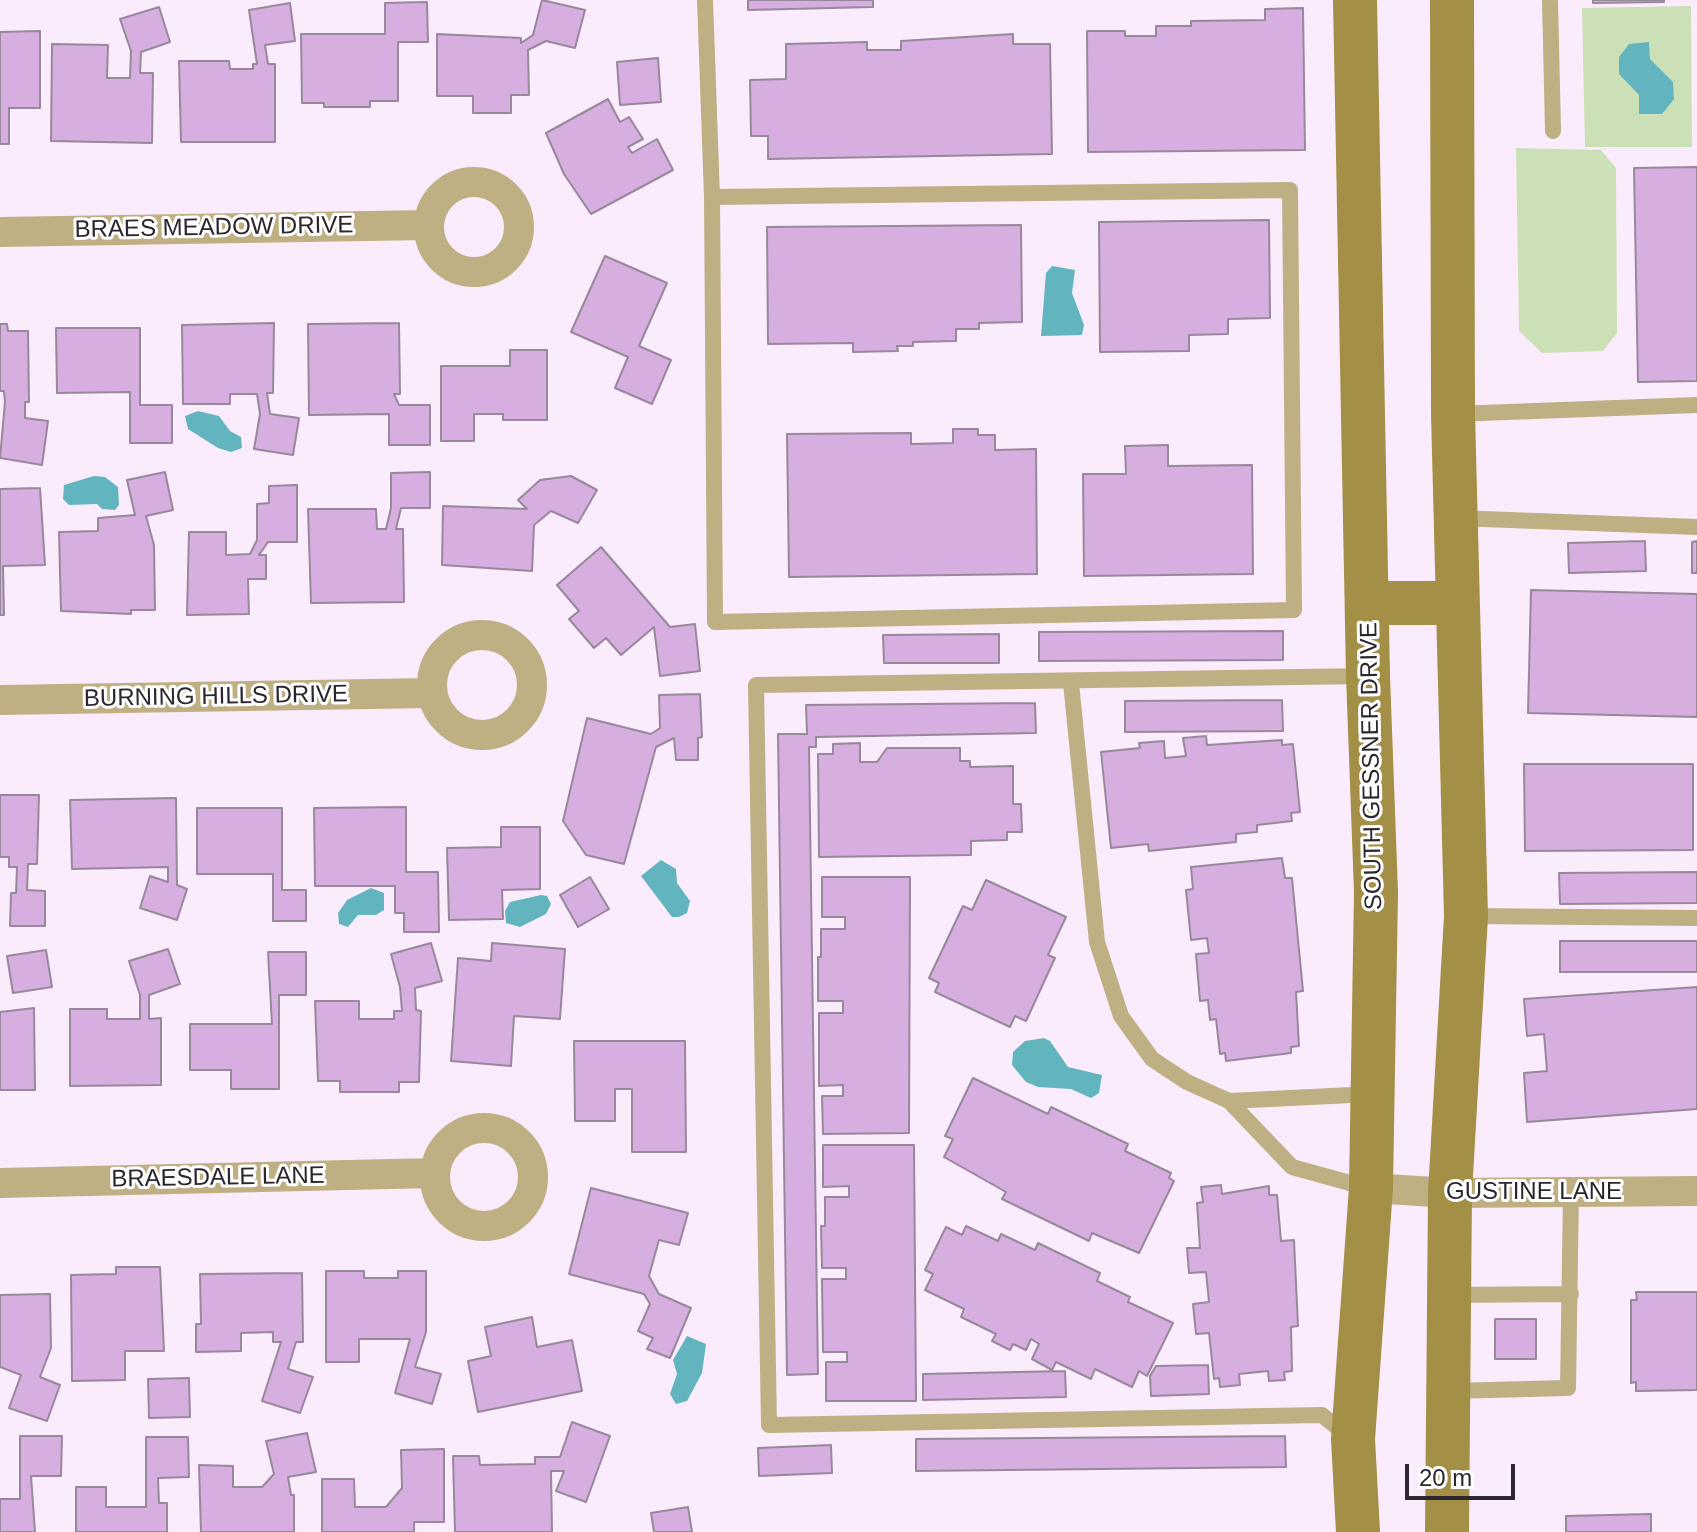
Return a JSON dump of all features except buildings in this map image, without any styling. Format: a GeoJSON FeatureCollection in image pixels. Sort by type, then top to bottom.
{"type":"FeatureCollection","features":[{"type":"Feature","properties":{"kind":"main road","name":"SOUTH GESSNER DRIVE"},"geometry":{"type":"LineString","coordinates":[[1355,0],[1368,676],[1376,892],[1371,1188],[1353,1439],[1358,1532]]}},
{"type":"Feature","properties":{"kind":"main road"},"geometry":{"type":"LineString","coordinates":[[1447,1532],[1450,1193],[1466,916],[1453,414],[1452,0]]}},
{"type":"Feature","properties":{"kind":"main road"},"geometry":{"type":"LineString","coordinates":[[1368,603],[1456,603]]}},
{"type":"Feature","properties":{"kind":"street","name":"BRAES MEADOW DRIVE"},"geometry":{"type":"LineString","coordinates":[[0,232],[428,225]]}},
{"type":"Feature","properties":{"kind":"street","name":"BURNING HILLS DRIVE"},"geometry":{"type":"LineString","coordinates":[[0,700],[432,693]]}},
{"type":"Feature","properties":{"kind":"street","name":"BRAESDALE LANE"},"geometry":{"type":"LineString","coordinates":[[0,1183],[435,1173]]}},
{"type":"Feature","properties":{"kind":"street","name":"GUSTINE LANE"},"geometry":{"type":"LineString","coordinates":[[1371,1188],[1450,1193],[1697,1191]]}},
{"type":"Feature","properties":{"kind":"lane"},"geometry":{"type":"LineString","coordinates":[[705,0],[712,197],[715,622],[1294,610],[1290,190],[712,197]]}},
{"type":"Feature","properties":{"kind":"lane"},"geometry":{"type":"LineString","coordinates":[[1550,0],[1553,131]]}},
{"type":"Feature","properties":{"kind":"lane"},"geometry":{"type":"LineString","coordinates":[[1453,414],[1697,405]]}},
{"type":"Feature","properties":{"kind":"lane"},"geometry":{"type":"LineString","coordinates":[[1455,518],[1697,527]]}},
{"type":"Feature","properties":{"kind":"lane"},"geometry":{"type":"LineString","coordinates":[[1353,1439],[1322,1415],[769,1425],[756,685],[1071,683],[1368,676]]}},
{"type":"Feature","properties":{"kind":"lane"},"geometry":{"type":"LineString","coordinates":[[1071,683],[1097,942],[1121,1016],[1152,1059],[1187,1082],[1229,1101],[1292,1167],[1371,1188]]}},
{"type":"Feature","properties":{"kind":"lane"},"geometry":{"type":"LineString","coordinates":[[1466,916],[1697,918]]}},
{"type":"Feature","properties":{"kind":"lane"},"geometry":{"type":"LineString","coordinates":[[1229,1101],[1372,1094]]}},
{"type":"Feature","properties":{"kind":"lane"},"geometry":{"type":"LineString","coordinates":[[1448,1391],[1568,1388],[1571,1192]]}},
{"type":"Feature","properties":{"kind":"lane"},"geometry":{"type":"LineString","coordinates":[[1449,1295],[1571,1294]]}},
{"type":"Feature","properties":{"kind":"green space"},"geometry":{"type":"Polygon","coordinates":[[[1691,6],[1692,147],[1585,147],[1582,8],[1691,6]]]}},
{"type":"Feature","properties":{"kind":"green space"},"geometry":{"type":"Polygon","coordinates":[[[1516,148],[1601,150],[1616,168],[1617,333],[1603,351],[1542,353],[1519,331],[1516,148]]]}},
{"type":"Feature","properties":{"kind":"water"},"geometry":{"type":"Polygon","coordinates":[[[1649,42],[1650,59],[1673,82],[1674,99],[1662,114],[1639,114],[1639,95],[1619,74],[1619,57],[1629,44],[1649,42]]]}},
{"type":"Feature","properties":{"kind":"water"},"geometry":{"type":"Polygon","coordinates":[[[1052,266],[1075,270],[1072,293],[1084,325],[1082,335],[1041,336],[1046,273],[1052,266]]]}},
{"type":"Feature","properties":{"kind":"water"},"geometry":{"type":"Polygon","coordinates":[[[198,411],[219,416],[230,431],[241,437],[242,448],[231,452],[218,448],[188,429],[185,416],[198,411]]]}},
{"type":"Feature","properties":{"kind":"water"},"geometry":{"type":"Polygon","coordinates":[[[94,476],[105,477],[118,487],[119,505],[115,510],[102,509],[97,504],[69,505],[63,499],[64,485],[94,476]]]}},
{"type":"Feature","properties":{"kind":"water"},"geometry":{"type":"Polygon","coordinates":[[[661,860],[676,869],[677,883],[690,901],[687,913],[679,917],[672,917],[641,876],[661,860]]]}},
{"type":"Feature","properties":{"kind":"water"},"geometry":{"type":"Polygon","coordinates":[[[371,888],[384,893],[384,910],[376,915],[358,915],[348,927],[339,924],[338,913],[347,900],[371,888]]]}},
{"type":"Feature","properties":{"kind":"water"},"geometry":{"type":"Polygon","coordinates":[[[547,896],[551,904],[546,914],[520,927],[506,923],[505,911],[510,902],[547,896]]]}},
{"type":"Feature","properties":{"kind":"water"},"geometry":{"type":"Polygon","coordinates":[[[1044,1038],[1050,1041],[1068,1067],[1102,1075],[1099,1093],[1091,1098],[1071,1089],[1038,1087],[1026,1082],[1012,1065],[1013,1052],[1025,1041],[1044,1038]]]}},
{"type":"Feature","properties":{"kind":"water"},"geometry":{"type":"Polygon","coordinates":[[[687,1336],[706,1344],[702,1373],[687,1401],[676,1404],[670,1394],[677,1374],[673,1360],[687,1336]]]}}]}
